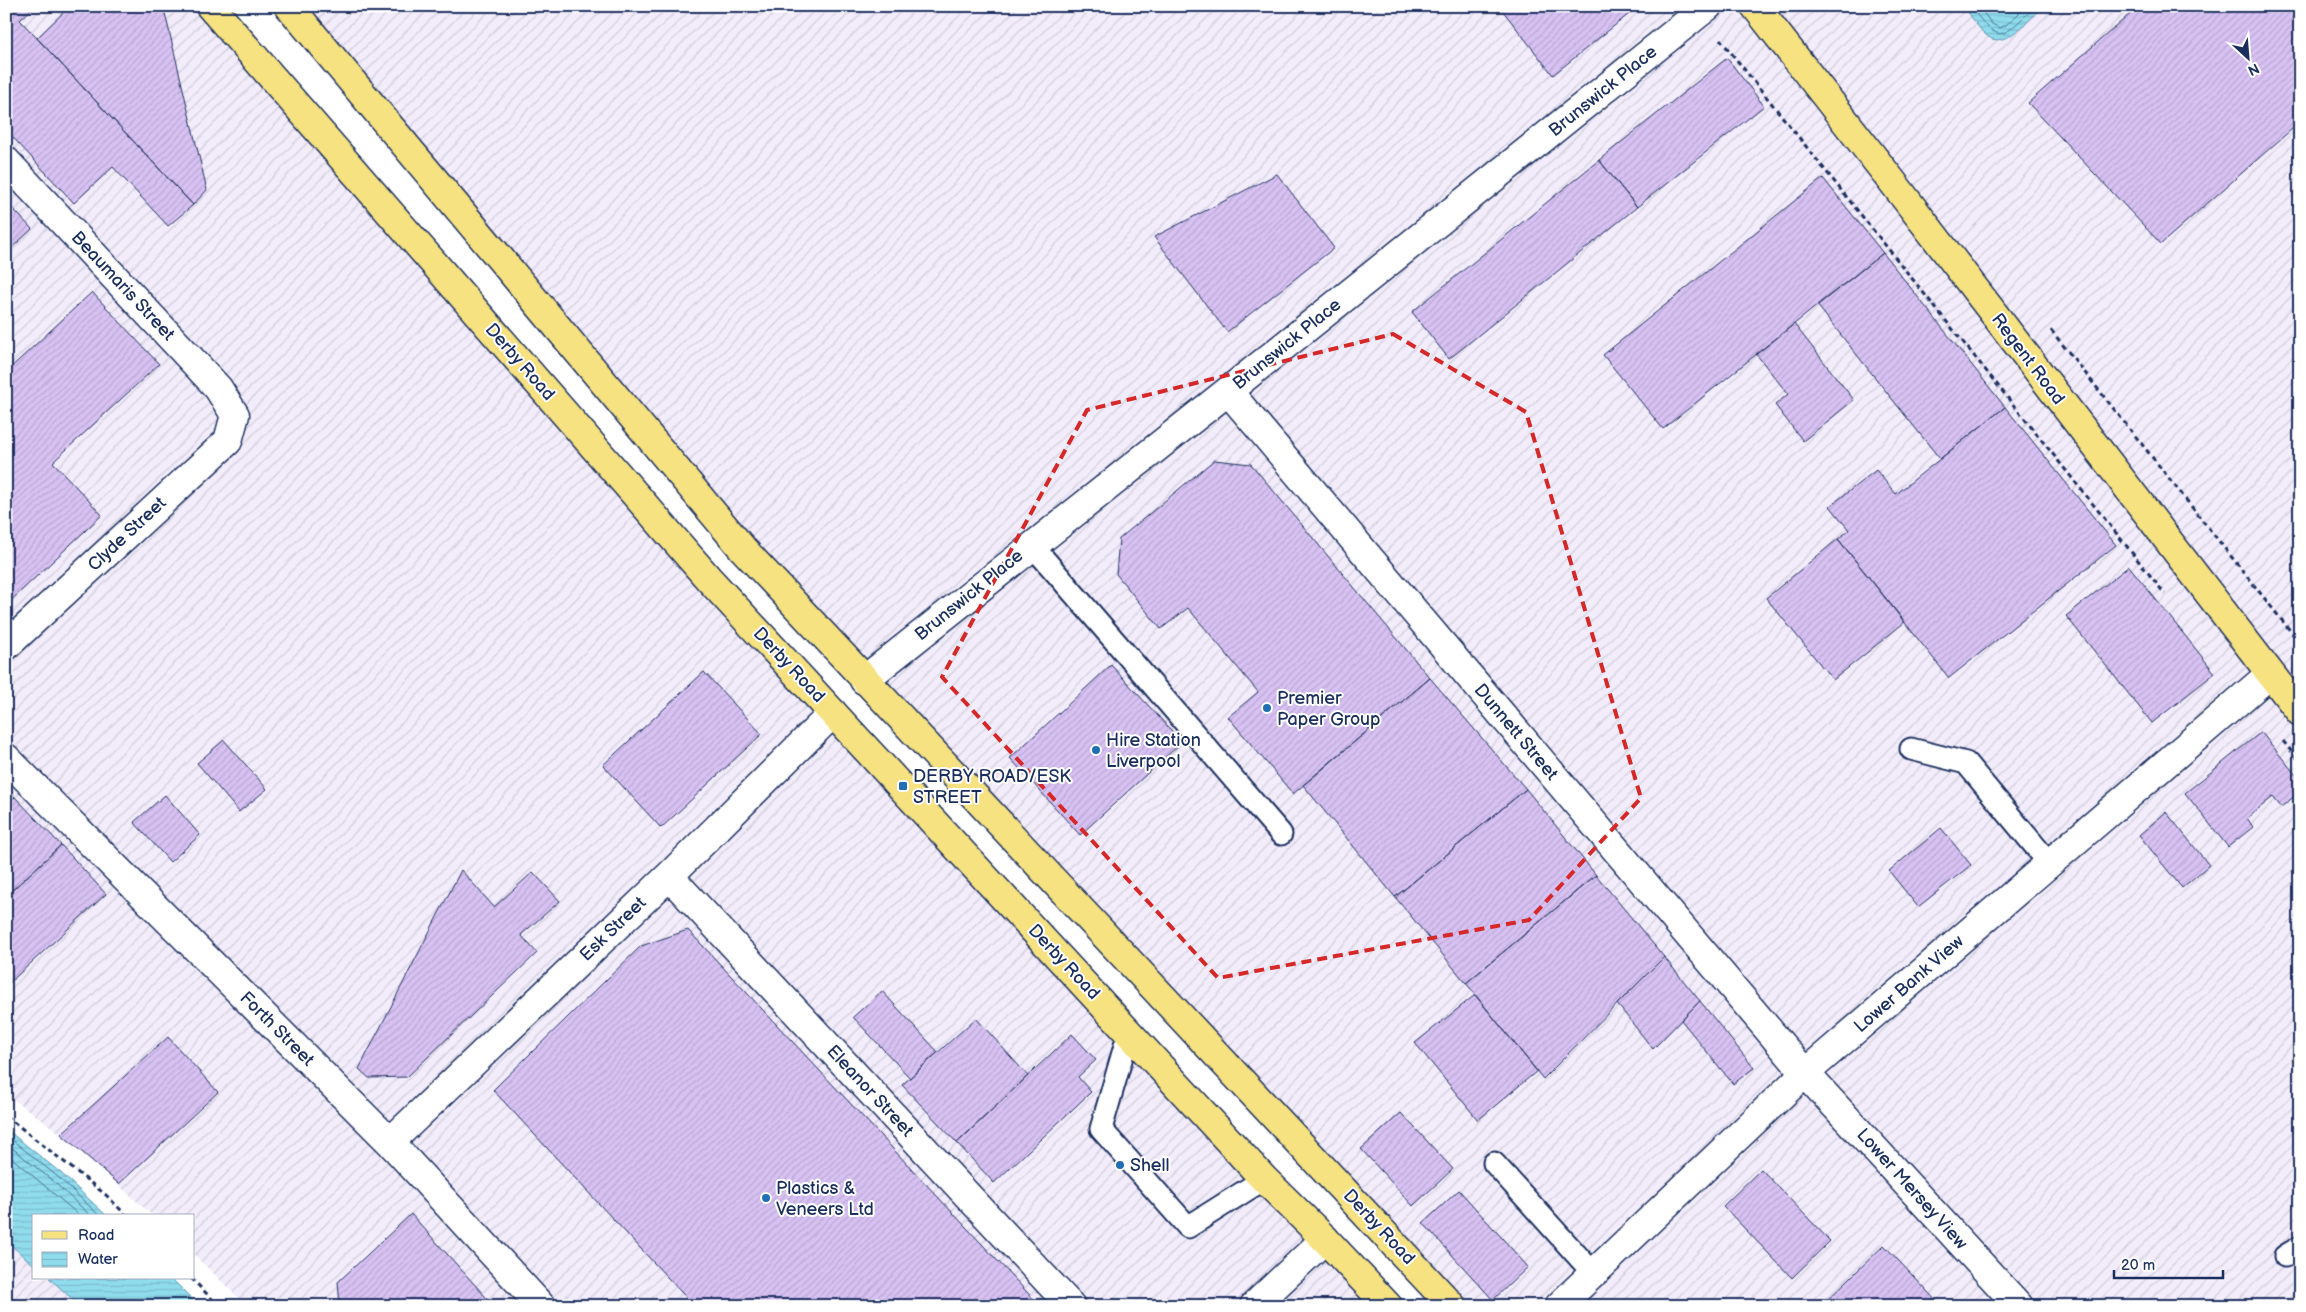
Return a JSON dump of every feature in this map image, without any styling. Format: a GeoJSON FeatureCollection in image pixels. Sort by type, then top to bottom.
{"type":"FeatureCollection","features":[{"type":"Feature","properties":{"kind":"main road","name":"Derby Road"},"geometry":{"type":"LineString","coordinates":[[210,6],[701,570],[1264,1179],[1325,1239],[1388,1306]]}},
{"type":"Feature","properties":{"kind":"main road","name":"Derby Road"},"geometry":{"type":"LineString","coordinates":[[289,6],[743,549],[1452,1306]]}},
{"type":"Feature","properties":{"kind":"main road","name":"Regent Road"},"geometry":{"type":"LineString","coordinates":[[1755,6],[1892,181],[2269,675],[2300,712]]}},
{"type":"Feature","properties":{"kind":"street","name":"Brunswick Place"},"geometry":{"type":"LineString","coordinates":[[864,680],[1704,10]]}},
{"type":"Feature","properties":{"kind":"street","name":"Beaumaris Street"},"geometry":{"type":"LineString","coordinates":[[6,161],[218,388],[235,414]]}},
{"type":"Feature","properties":{"kind":"street","name":"Dunnett Street"},"geometry":{"type":"LineString","coordinates":[[1228,391],[1805,1073]]}},
{"type":"Feature","properties":{"kind":"street","name":"Clyde Street"},"geometry":{"type":"LineString","coordinates":[[6,646],[228,441],[235,414]]}},
{"type":"Feature","properties":{"kind":"street","name":"Lower Bank View"},"geometry":{"type":"LineString","coordinates":[[1559,1306],[1805,1073],[2269,675]]}},
{"type":"Feature","properties":{"kind":"street","name":"Esk Street"},"geometry":{"type":"LineString","coordinates":[[390,1142],[669,876],[833,713]]}},
{"type":"Feature","properties":{"kind":"street","name":"Forth Street"},"geometry":{"type":"LineString","coordinates":[[6,758],[390,1142],[541,1306]]}},
{"type":"Feature","properties":{"kind":"street","name":"Eleanor Street"},"geometry":{"type":"LineString","coordinates":[[669,876],[1071,1306]]}},
{"type":"Feature","properties":{"kind":"street","name":"Lower Mersey View"},"geometry":{"type":"LineString","coordinates":[[1805,1073],[2018,1306]]}},
{"type":"Feature","properties":{"kind":"street"},"geometry":{"type":"LineString","coordinates":[[1254,1306],[1325,1239]]}},
{"type":"Feature","properties":{"kind":"lane"},"geometry":{"type":"LineString","coordinates":[[1032,545],[1281,834]]}},
{"type":"Feature","properties":{"kind":"lane"},"geometry":{"type":"LineString","coordinates":[[1911,749],[1966,763],[2049,863]]}},
{"type":"Feature","properties":{"kind":"lane"},"geometry":{"type":"LineString","coordinates":[[1130,1032],[1101,1129],[1188,1228],[1264,1179]]}},
{"type":"Feature","properties":{"kind":"lane"},"geometry":{"type":"LineString","coordinates":[[1494,1163],[1594,1274]]}},
{"type":"Feature","properties":{"kind":"path"},"geometry":{"type":"LineString","coordinates":[[1704,10],[2171,602]]}},
{"type":"Feature","properties":{"kind":"path"},"geometry":{"type":"LineString","coordinates":[[2282,740],[2300,762]]}},
{"type":"Feature","properties":{"kind":"path"},"geometry":{"type":"LineString","coordinates":[[6,1116],[106,1195],[125,1214]]}},
{"type":"Feature","properties":{"kind":"path"},"geometry":{"type":"LineString","coordinates":[[193,1280],[219,1306]]}},
{"type":"Feature","properties":{"kind":"highlighted area"},"geometry":{"type":"Polygon","coordinates":[[[1393,334],[1526,412],[1641,798],[1529,920],[1218,978],[942,677],[1087,410],[1393,334]]]}},
{"type":"Feature","properties":{"kind":"shaded area"},"geometry":{"type":"Polygon","coordinates":[[[6,6],[210,6],[708,578],[1388,1306],[247,1306],[195,1256],[195,1214],[151,1214],[61,1134],[6,1094],[6,6]]]}},
{"type":"Feature","properties":{"kind":"shaded area"},"geometry":{"type":"Polygon","coordinates":[[[289,6],[2300,6],[2300,1306],[1452,1306],[864,680],[289,6]]]}},
{"type":"Feature","properties":{"kind":"shaded area"},"geometry":{"type":"Polygon","coordinates":[[[6,1241],[32,1263],[32,1280],[51,1280],[80,1306],[6,1306],[6,1241]]]}},
{"type":"Feature","properties":{"kind":"water"},"geometry":{"type":"Polygon","coordinates":[[[1964,6],[2044,6],[2013,34],[1999,40],[1988,37],[1976,24],[1964,6]]]}},
{"type":"Feature","properties":{"kind":"water"},"geometry":{"type":"Polygon","coordinates":[[[6,1129],[61,1173],[105,1214],[32,1214],[32,1263],[6,1241],[6,1129]]]}},
{"type":"Feature","properties":{"kind":"water"},"geometry":{"type":"Polygon","coordinates":[[[51,1280],[173,1280],[199,1306],[80,1306],[51,1280]]]}},
{"type":"Feature","properties":{"kind":"building"},"geometry":{"type":"Polygon","coordinates":[[[6,6],[35,6],[20,20],[193,205],[168,226],[113,167],[74,203],[6,130],[6,6]]]}},
{"type":"Feature","properties":{"kind":"building"},"geometry":{"type":"Polygon","coordinates":[[[70,6],[162,6],[164,9],[207,190],[193,205],[37,38],[70,6]]]}},
{"type":"Feature","properties":{"kind":"building"},"geometry":{"type":"Polygon","coordinates":[[[1499,6],[1639,6],[1553,75],[1499,6]]]}},
{"type":"Feature","properties":{"kind":"building"},"geometry":{"type":"Polygon","coordinates":[[[2139,6],[2300,6],[2300,122],[2161,244],[2028,103],[2139,6]]]}},
{"type":"Feature","properties":{"kind":"building"},"geometry":{"type":"Polygon","coordinates":[[[1727,58],[1764,106],[1637,207],[1599,160],[1727,58]]]}},
{"type":"Feature","properties":{"kind":"building"},"geometry":{"type":"Polygon","coordinates":[[[1599,160],[1637,207],[1449,359],[1412,312],[1599,160]]]}},
{"type":"Feature","properties":{"kind":"building"},"geometry":{"type":"Polygon","coordinates":[[[1277,174],[1334,248],[1227,332],[1154,237],[1277,174]]]}},
{"type":"Feature","properties":{"kind":"building"},"geometry":{"type":"Polygon","coordinates":[[[1823,178],[1883,253],[1663,429],[1603,355],[1823,178]]]}},
{"type":"Feature","properties":{"kind":"building"},"geometry":{"type":"Polygon","coordinates":[[[6,201],[32,229],[6,253],[6,201]]]}},
{"type":"Feature","properties":{"kind":"building"},"geometry":{"type":"Polygon","coordinates":[[[1883,253],[2005,407],[1940,459],[1817,305],[1883,253]]]}},
{"type":"Feature","properties":{"kind":"building"},"geometry":{"type":"Polygon","coordinates":[[[92,292],[159,364],[53,462],[102,515],[6,605],[6,372],[92,292]]]}},
{"type":"Feature","properties":{"kind":"building"},"geometry":{"type":"Polygon","coordinates":[[[1794,324],[1854,400],[1803,441],[1775,405],[1788,394],[1756,354],[1794,324]]]}},
{"type":"Feature","properties":{"kind":"building"},"geometry":{"type":"Polygon","coordinates":[[[2005,407],[2116,545],[1949,678],[1838,539],[1849,530],[1830,506],[1876,470],[1896,494],[2005,407]]]}},
{"type":"Feature","properties":{"kind":"building"},"geometry":{"type":"Polygon","coordinates":[[[1214,460],[1251,464],[1430,678],[1293,794],[1228,717],[1258,692],[1188,608],[1161,629],[1116,574],[1119,539],[1214,460]]]}},
{"type":"Feature","properties":{"kind":"building"},"geometry":{"type":"Polygon","coordinates":[[[1838,539],[1905,622],[1833,680],[1766,598],[1838,539]]]}},
{"type":"Feature","properties":{"kind":"building"},"geometry":{"type":"Polygon","coordinates":[[[2129,566],[2215,673],[2152,723],[2066,616],[2129,566]]]}},
{"type":"Feature","properties":{"kind":"building","name":"Hire Station Liverpool"},"geometry":{"type":"Polygon","coordinates":[[[1111,665],[1182,742],[1080,835],[1010,758],[1111,665]]]}},
{"type":"Feature","properties":{"kind":"building"},"geometry":{"type":"Polygon","coordinates":[[[704,672],[762,734],[661,828],[603,765],[704,672]]]}},
{"type":"Feature","properties":{"kind":"building"},"geometry":{"type":"Polygon","coordinates":[[[1430,678],[1526,789],[1395,897],[1303,785],[1430,678]]]}},
{"type":"Feature","properties":{"kind":"building"},"geometry":{"type":"Polygon","coordinates":[[[2261,732],[2300,780],[2300,792],[2281,807],[2273,797],[2247,818],[2253,827],[2228,847],[2185,793],[2261,732]]]}},
{"type":"Feature","properties":{"kind":"building"},"geometry":{"type":"Polygon","coordinates":[[[224,740],[267,789],[239,812],[197,763],[224,740]]]}},
{"type":"Feature","properties":{"kind":"building"},"geometry":{"type":"Polygon","coordinates":[[[6,787],[15,797],[6,805],[6,787]]]}},
{"type":"Feature","properties":{"kind":"building"},"geometry":{"type":"Polygon","coordinates":[[[1526,789],[1596,875],[1466,983],[1395,897],[1526,789]]]}},
{"type":"Feature","properties":{"kind":"building"},"geometry":{"type":"Polygon","coordinates":[[[165,795],[200,835],[170,862],[134,822],[165,795]]]}},
{"type":"Feature","properties":{"kind":"building"},"geometry":{"type":"Polygon","coordinates":[[[15,797],[61,845],[6,896],[6,805],[15,797]]]}},
{"type":"Feature","properties":{"kind":"building"},"geometry":{"type":"Polygon","coordinates":[[[2166,812],[2209,865],[2182,888],[2139,835],[2166,812]]]}},
{"type":"Feature","properties":{"kind":"building"},"geometry":{"type":"Polygon","coordinates":[[[1941,828],[1971,865],[1918,907],[1889,871],[1941,828]]]}},
{"type":"Feature","properties":{"kind":"building"},"geometry":{"type":"Polygon","coordinates":[[[61,845],[106,894],[6,986],[6,896],[61,845]]]}},
{"type":"Feature","properties":{"kind":"building"},"geometry":{"type":"Polygon","coordinates":[[[461,870],[494,907],[533,872],[560,901],[521,935],[537,953],[407,1077],[369,1078],[359,1069],[461,870]]]}},
{"type":"Feature","properties":{"kind":"building"},"geometry":{"type":"Polygon","coordinates":[[[1596,875],[1664,957],[1543,1079],[1466,983],[1596,875]]]}},
{"type":"Feature","properties":{"kind":"building","name":"Plastics & Veneers Ltd"},"geometry":{"type":"Polygon","coordinates":[[[688,930],[1040,1306],[694,1306],[493,1090],[641,946],[688,930]]]}},
{"type":"Feature","properties":{"kind":"building"},"geometry":{"type":"Polygon","coordinates":[[[1664,957],[1700,1001],[1653,1049],[1617,1004],[1664,957]]]}},
{"type":"Feature","properties":{"kind":"building"},"geometry":{"type":"Polygon","coordinates":[[[882,991],[938,1052],[910,1078],[853,1017],[882,991]]]}},
{"type":"Feature","properties":{"kind":"building"},"geometry":{"type":"Polygon","coordinates":[[[1475,995],[1537,1071],[1478,1120],[1415,1043],[1475,995]]]}},
{"type":"Feature","properties":{"kind":"building"},"geometry":{"type":"Polygon","coordinates":[[[1700,1001],[1754,1068],[1733,1084],[1681,1020],[1700,1001]]]}},
{"type":"Feature","properties":{"kind":"building"},"geometry":{"type":"Polygon","coordinates":[[[976,1018],[1028,1076],[957,1143],[902,1085],[976,1018]]]}},
{"type":"Feature","properties":{"kind":"building"},"geometry":{"type":"Polygon","coordinates":[[[1072,1034],[1096,1060],[1078,1077],[1091,1092],[994,1183],[957,1143],[1072,1034]]]}},
{"type":"Feature","properties":{"kind":"building"},"geometry":{"type":"Polygon","coordinates":[[[168,1037],[218,1092],[119,1184],[61,1134],[168,1037]]]}},
{"type":"Feature","properties":{"kind":"building"},"geometry":{"type":"Polygon","coordinates":[[[1401,1113],[1453,1169],[1413,1206],[1361,1149],[1401,1113]]]}},
{"type":"Feature","properties":{"kind":"building"},"geometry":{"type":"Polygon","coordinates":[[[1761,1169],[1830,1241],[1792,1278],[1723,1206],[1761,1169]]]}},
{"type":"Feature","properties":{"kind":"building"},"geometry":{"type":"Polygon","coordinates":[[[1459,1190],[1528,1267],[1493,1300],[1423,1223],[1459,1190]]]}},
{"type":"Feature","properties":{"kind":"building"},"geometry":{"type":"Polygon","coordinates":[[[411,1214],[494,1306],[340,1306],[338,1282],[411,1214]]]}},
{"type":"Feature","properties":{"kind":"building"},"geometry":{"type":"Polygon","coordinates":[[[1884,1245],[1941,1306],[1821,1306],[1884,1245]]]}},
{"type":"Feature","properties":{"kind":"place","name":"Premier Paper Group"},"geometry":{"type":"Point","coordinates":[1267,708]}},
{"type":"Feature","properties":{"kind":"place","name":"Hire Station Liverpool"},"geometry":{"type":"Point","coordinates":[1096,750]}},
{"type":"Feature","properties":{"kind":"place","name":"DERBY ROAD/ESK STREET"},"geometry":{"type":"Point","coordinates":[903,786]}},
{"type":"Feature","properties":{"kind":"place","name":"Shell"},"geometry":{"type":"Point","coordinates":[1120,1165]}},
{"type":"Feature","properties":{"kind":"place","name":"Plastics & Veneers Ltd"},"geometry":{"type":"Point","coordinates":[766,1198]}}]}
